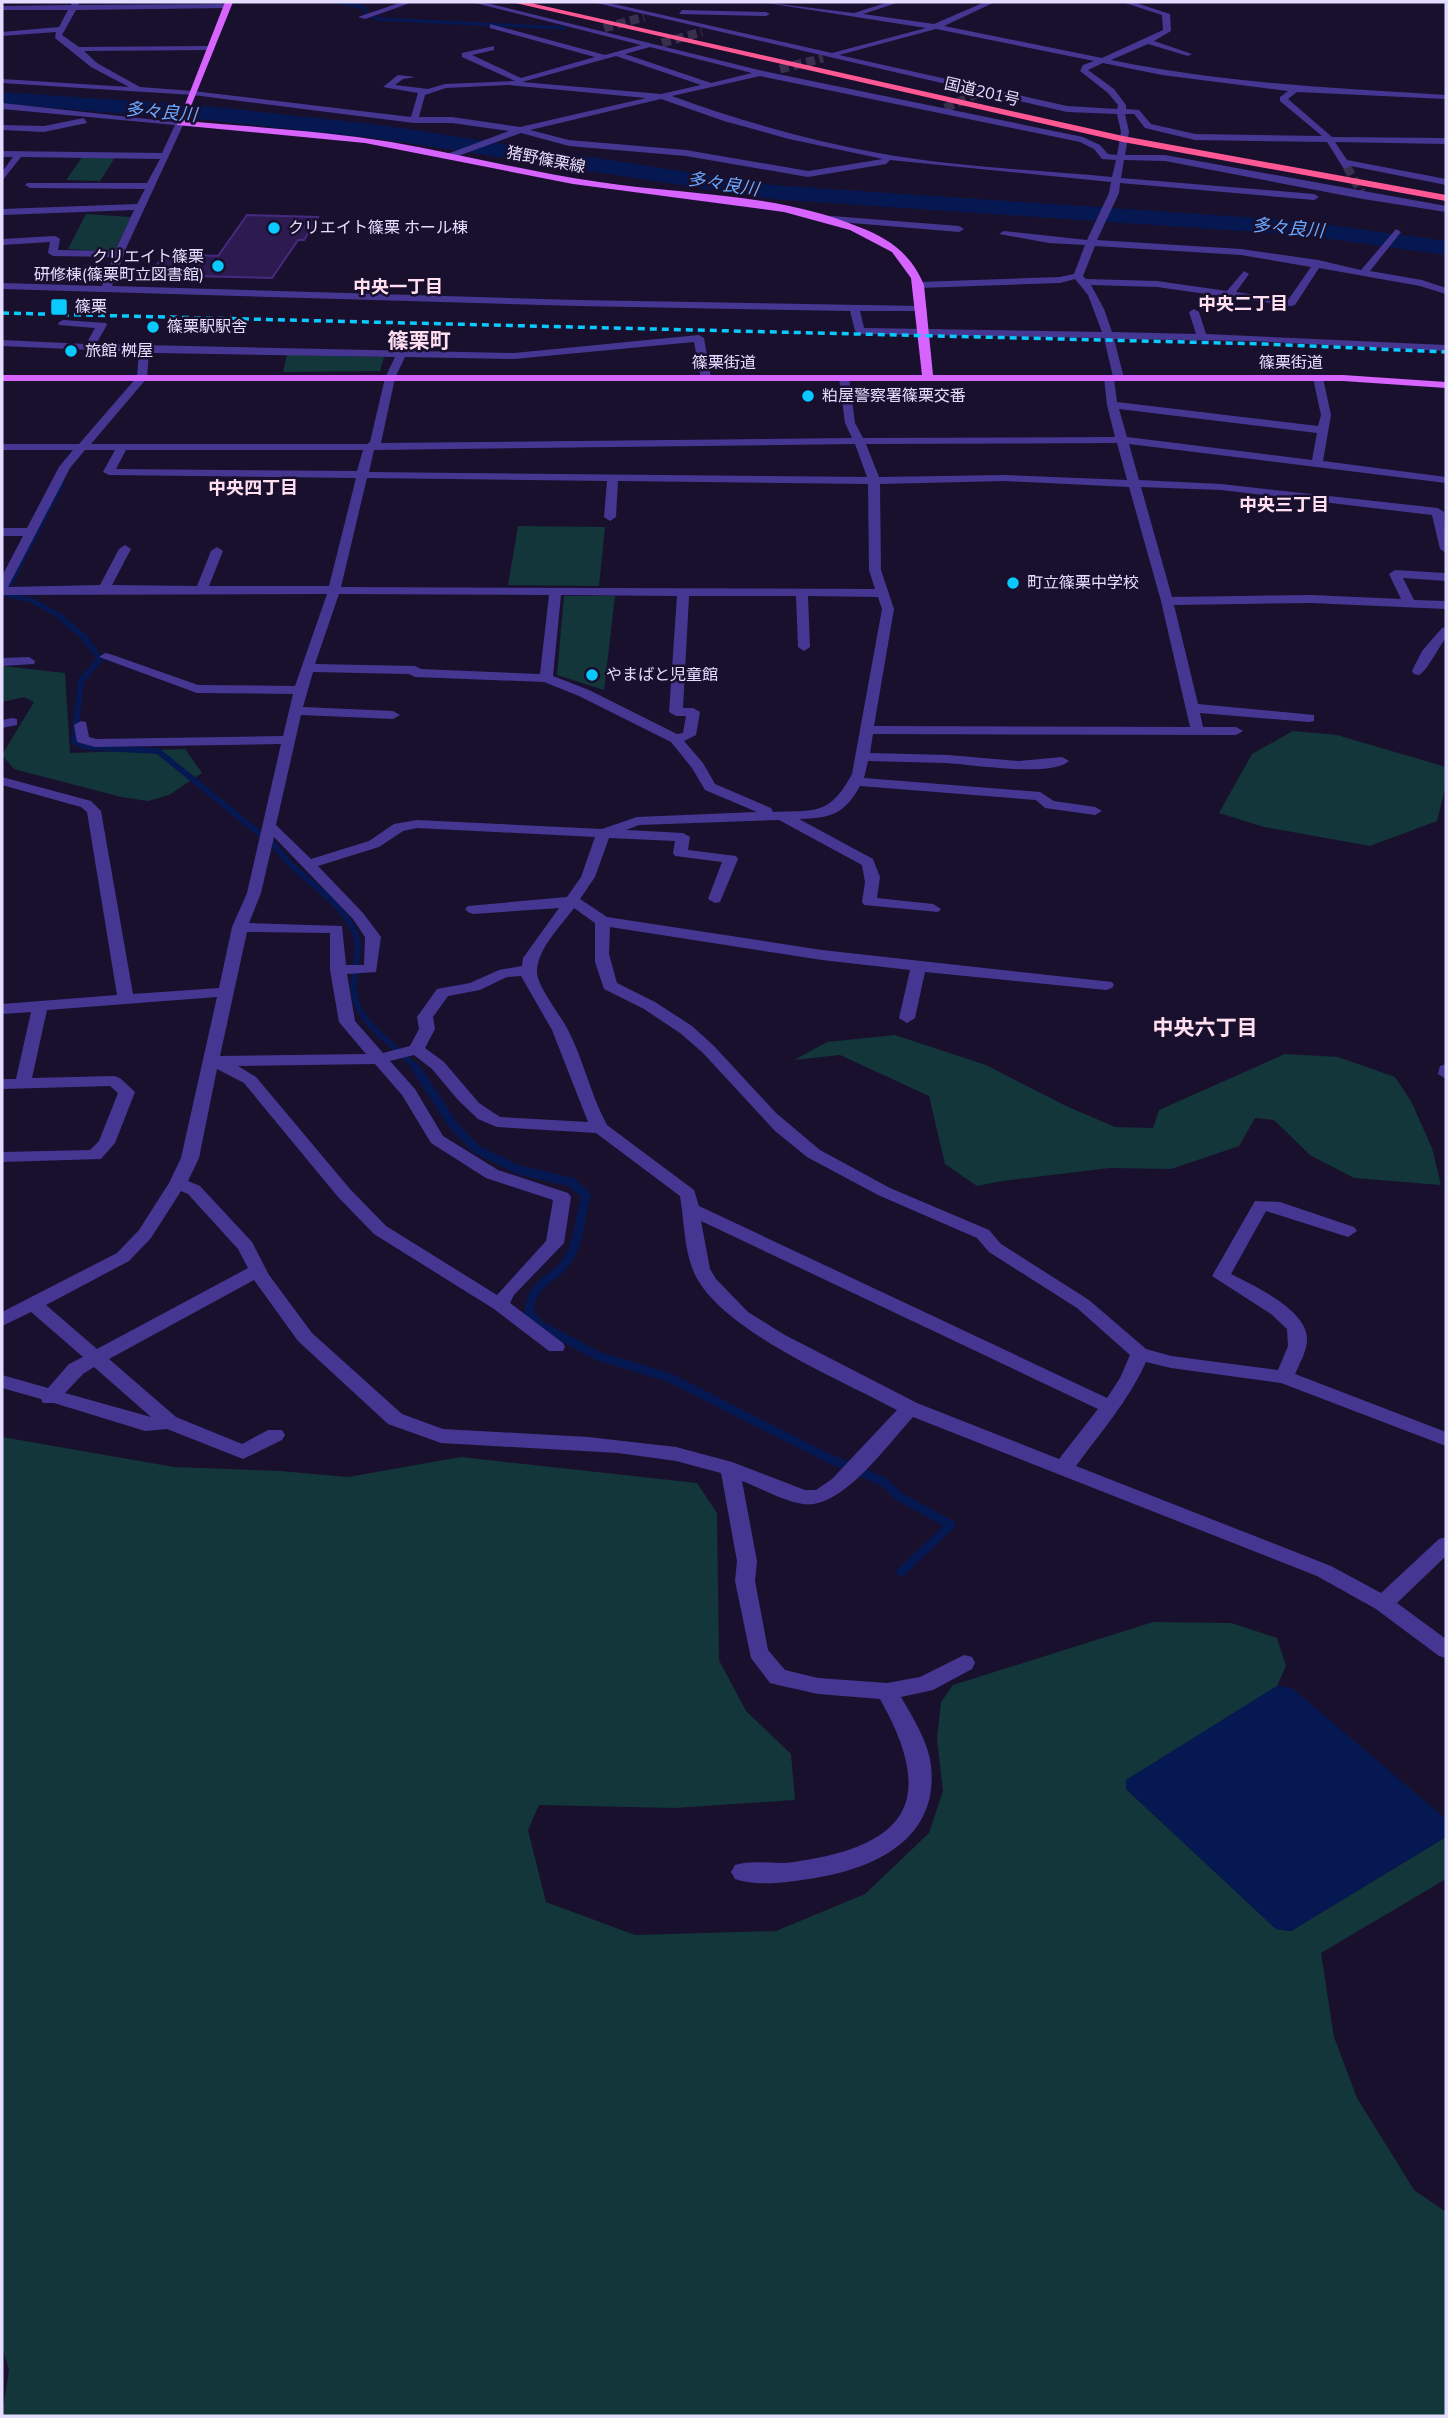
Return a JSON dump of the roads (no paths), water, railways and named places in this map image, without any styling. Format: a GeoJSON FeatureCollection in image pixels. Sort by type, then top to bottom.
{"type":"FeatureCollection","features":[{"type":"Feature","properties":{"kind":"highway","name":"国道201号"},"geometry":{"type":"LineString","coordinates":[[515,2],[1124,136],[1446,198]]}},
{"type":"Feature","properties":{"kind":"highway","name":"国道201号"},"geometry":{"type":"LineString","coordinates":[[541,2],[1124,136],[1446,191]]}},
{"type":"Feature","properties":{"kind":"main road"},"geometry":{"type":"LineString","coordinates":[[180,122],[228,4]]}},
{"type":"Feature","properties":{"kind":"main road","name":"猪野篠栗線"},"geometry":{"type":"LineString","coordinates":[[180,122],[331,136],[453,155],[544,177],[768,208],[819,218],[885,242],[903,257],[919,285],[928,378]]}},
{"type":"Feature","properties":{"kind":"main road","name":"篠栗街道"},"geometry":{"type":"LineString","coordinates":[[2,378],[1318,378],[1446,384]]}},
{"type":"Feature","properties":{"kind":"street"},"geometry":{"type":"LineString","coordinates":[[362,18],[409,2]]}},
{"type":"Feature","properties":{"kind":"street"},"geometry":{"type":"LineString","coordinates":[[475,2],[763,73],[1083,140],[1097,147],[1105,158],[1165,158],[1446,209]]}},
{"type":"Feature","properties":{"kind":"street"},"geometry":{"type":"LineString","coordinates":[[596,2],[648,16],[833,54],[982,92],[1067,109],[1140,113],[1142,121],[1157,129],[1195,137],[1328,137],[1446,141]]}},
{"type":"Feature","properties":{"kind":"street"},"geometry":{"type":"LineString","coordinates":[[765,2],[939,27],[1162,74],[1296,89],[1446,97]]}},
{"type":"Feature","properties":{"kind":"street"},"geometry":{"type":"LineString","coordinates":[[702,32],[816,2]]}},
{"type":"Feature","properties":{"kind":"street"},"geometry":{"type":"LineString","coordinates":[[851,15],[896,2]]}},
{"type":"Feature","properties":{"kind":"street"},"geometry":{"type":"LineString","coordinates":[[823,58],[939,27],[992,2]]}},
{"type":"Feature","properties":{"kind":"street"},"geometry":{"type":"LineString","coordinates":[[1125,2],[1166,14],[1167,31],[1148,42],[1086,67],[1084,71],[1111,91],[1122,105],[1124,136],[1116,180],[1108,206],[1091,242],[1081,279],[1108,336],[1114,378],[1112,405],[1167,601],[1197,730]]}},
{"type":"Feature","properties":{"kind":"street"},"geometry":{"type":"LineString","coordinates":[[2,9],[75,5],[228,4]]}},
{"type":"Feature","properties":{"kind":"street"},"geometry":{"type":"LineString","coordinates":[[75,5],[58,36],[94,65],[142,90]]}},
{"type":"Feature","properties":{"kind":"street"},"geometry":{"type":"LineString","coordinates":[[648,16],[666,12],[766,14]]}},
{"type":"Feature","properties":{"kind":"street"},"geometry":{"type":"LineString","coordinates":[[510,23],[540,18]]}},
{"type":"Feature","properties":{"kind":"street"},"geometry":{"type":"LineString","coordinates":[[604,28],[590,31],[497,27],[604,57]]}},
{"type":"Feature","properties":{"kind":"street"},"geometry":{"type":"LineString","coordinates":[[3,37],[62,29]]}},
{"type":"Feature","properties":{"kind":"street"},"geometry":{"type":"LineString","coordinates":[[1148,42],[1186,56],[1162,74]]}},
{"type":"Feature","properties":{"kind":"street"},"geometry":{"type":"LineString","coordinates":[[508,83],[662,43]]}},
{"type":"Feature","properties":{"kind":"street"},"geometry":{"type":"LineString","coordinates":[[77,49],[210,48]]}},
{"type":"Feature","properties":{"kind":"street"},"geometry":{"type":"LineString","coordinates":[[491,48],[465,55],[519,80]]}},
{"type":"Feature","properties":{"kind":"street"},"geometry":{"type":"LineString","coordinates":[[617,54],[711,86]]}},
{"type":"Feature","properties":{"kind":"street"},"geometry":{"type":"LineString","coordinates":[[453,155],[520,130],[780,69]]}},
{"type":"Feature","properties":{"kind":"street"},"geometry":{"type":"LineString","coordinates":[[412,77],[401,77],[387,88],[426,91]]}},
{"type":"Feature","properties":{"kind":"street"},"geometry":{"type":"LineString","coordinates":[[2,81],[192,94],[414,120],[452,120],[520,130],[569,143],[686,153],[808,174],[897,158]]}},
{"type":"Feature","properties":{"kind":"street"},"geometry":{"type":"LineString","coordinates":[[414,120],[421,94],[426,91],[445,86],[508,83],[666,97],[717,116],[792,137],[897,158],[1359,201],[1362,194]]}},
{"type":"Feature","properties":{"kind":"street"},"geometry":{"type":"LineString","coordinates":[[1296,89],[1283,99],[1328,137],[1347,165],[1446,182]]}},
{"type":"Feature","properties":{"kind":"street"},"geometry":{"type":"LineString","coordinates":[[2,106],[180,122],[142,208],[117,254],[106,288]]}},
{"type":"Feature","properties":{"kind":"street"},"geometry":{"type":"LineString","coordinates":[[2,128],[44,129],[66,123],[116,118]]}},
{"type":"Feature","properties":{"kind":"street"},"geometry":{"type":"LineString","coordinates":[[2,154],[166,156]]}},
{"type":"Feature","properties":{"kind":"street"},"geometry":{"type":"LineString","coordinates":[[2,178],[19,154]]}},
{"type":"Feature","properties":{"kind":"street"},"geometry":{"type":"LineString","coordinates":[[30,185],[152,186]]}},
{"type":"Feature","properties":{"kind":"street"},"geometry":{"type":"LineString","coordinates":[[2,212],[142,208]]}},
{"type":"Feature","properties":{"kind":"street"},"geometry":{"type":"LineString","coordinates":[[819,218],[959,229]]}},
{"type":"Feature","properties":{"kind":"street"},"geometry":{"type":"LineString","coordinates":[[1364,272],[1396,232]]}},
{"type":"Feature","properties":{"kind":"street"},"geometry":{"type":"LineString","coordinates":[[1004,234],[1241,252],[1318,263],[1422,283],[1446,291]]}},
{"type":"Feature","properties":{"kind":"street"},"geometry":{"type":"LineString","coordinates":[[2,242],[55,239],[53,253],[117,254]]}},
{"type":"Feature","properties":{"kind":"street"},"geometry":{"type":"LineString","coordinates":[[919,285],[1081,279],[1157,284],[1291,303],[1318,263]]}},
{"type":"Feature","properties":{"kind":"street"},"geometry":{"type":"LineString","coordinates":[[1230,294],[1244,274]]}},
{"type":"Feature","properties":{"kind":"street"},"geometry":{"type":"LineString","coordinates":[[2,285],[699,310],[922,309]]}},
{"type":"Feature","properties":{"kind":"street"},"geometry":{"type":"LineString","coordinates":[[854,308],[860,331],[1202,337],[1446,348]]}},
{"type":"Feature","properties":{"kind":"street"},"geometry":{"type":"LineString","coordinates":[[1194,312],[1202,337]]}},
{"type":"Feature","properties":{"kind":"street"},"geometry":{"type":"LineString","coordinates":[[63,323],[102,325],[89,347]]}},
{"type":"Feature","properties":{"kind":"street"},"geometry":{"type":"LineString","coordinates":[[2,343],[144,349],[514,356],[699,338],[706,378]]}},
{"type":"Feature","properties":{"kind":"street"},"geometry":{"type":"LineString","coordinates":[[144,349],[142,378],[80,446],[65,467],[2,589],[884,593]]}},
{"type":"Feature","properties":{"kind":"street"},"geometry":{"type":"LineString","coordinates":[[2,1320],[123,1258],[145,1234],[178,1183],[190,1158],[240,927],[254,893],[300,690],[334,591],[369,447],[375,444],[390,378],[401,355]]}},
{"type":"Feature","properties":{"kind":"street"},"geometry":{"type":"LineString","coordinates":[[844,378],[850,424],[868,460],[874,481],[875,570],[888,609],[862,757],[855,781],[847,796],[825,814],[637,821],[606,832],[598,844],[588,877],[531,958],[529,975],[560,1030],[581,1077],[590,1110],[600,1128],[688,1194],[701,1269],[718,1294],[741,1316],[776,1338],[910,1408],[1324,1572],[1383,1604],[1446,1650]]}},
{"type":"Feature","properties":{"kind":"street"},"geometry":{"type":"LineString","coordinates":[[1317,464],[1326,415],[1318,378]]}},
{"type":"Feature","properties":{"kind":"street"},"geometry":{"type":"LineString","coordinates":[[1112,405],[1324,430]]}},
{"type":"Feature","properties":{"kind":"street"},"geometry":{"type":"LineString","coordinates":[[2,447],[369,447],[858,440],[1122,440],[1446,480]]}},
{"type":"Feature","properties":{"kind":"street"},"geometry":{"type":"LineString","coordinates":[[122,447],[109,472],[874,481],[1004,478],[1221,488],[1437,512],[1446,548]]}},
{"type":"Feature","properties":{"kind":"street"},"geometry":{"type":"LineString","coordinates":[[610,517],[613,477]]}},
{"type":"Feature","properties":{"kind":"street"},"geometry":{"type":"LineString","coordinates":[[2,532],[31,532]]}},
{"type":"Feature","properties":{"kind":"street"},"geometry":{"type":"LineString","coordinates":[[104,589],[125,549]]}},
{"type":"Feature","properties":{"kind":"street"},"geometry":{"type":"LineString","coordinates":[[201,590],[217,551]]}},
{"type":"Feature","properties":{"kind":"street"},"geometry":{"type":"LineString","coordinates":[[1409,603],[1395,574],[1446,577]]}},
{"type":"Feature","properties":{"kind":"street"},"geometry":{"type":"LineString","coordinates":[[546,678],[555,593]]}},
{"type":"Feature","properties":{"kind":"street"},"geometry":{"type":"LineString","coordinates":[[676,739],[689,735],[693,712],[676,712],[683,593]]}},
{"type":"Feature","properties":{"kind":"street"},"geometry":{"type":"LineString","coordinates":[[802,593],[804,647]]}},
{"type":"Feature","properties":{"kind":"street"},"geometry":{"type":"LineString","coordinates":[[1167,601],[1311,599],[1446,605]]}},
{"type":"Feature","properties":{"kind":"street"},"geometry":{"type":"LineString","coordinates":[[1419,671],[1428,651],[1443,638]]}},
{"type":"Feature","properties":{"kind":"street"},"geometry":{"type":"LineString","coordinates":[[105,657],[197,690],[300,690]]}},
{"type":"Feature","properties":{"kind":"street"},"geometry":{"type":"LineString","coordinates":[[2,662],[29,661]]}},
{"type":"Feature","properties":{"kind":"street"},"geometry":{"type":"LineString","coordinates":[[308,668],[415,670],[415,673],[546,678],[584,693],[676,739],[683,751],[698,766],[710,788],[765,811]]}},
{"type":"Feature","properties":{"kind":"street"},"geometry":{"type":"LineString","coordinates":[[1192,708],[1309,718]]}},
{"type":"Feature","properties":{"kind":"street"},"geometry":{"type":"LineString","coordinates":[[297,711],[393,715]]}},
{"type":"Feature","properties":{"kind":"street"},"geometry":{"type":"LineString","coordinates":[[80,725],[82,739],[95,743],[289,740]]}},
{"type":"Feature","properties":{"kind":"street"},"geometry":{"type":"LineString","coordinates":[[866,730],[1236,731]]}},
{"type":"Feature","properties":{"kind":"street"},"geometry":{"type":"LineString","coordinates":[[862,757],[977,761],[1001,766],[1040,765],[1062,761]]}},
{"type":"Feature","properties":{"kind":"street"},"geometry":{"type":"LineString","coordinates":[[2,781],[86,804],[94,811],[126,1000]]}},
{"type":"Feature","properties":{"kind":"street"},"geometry":{"type":"LineString","coordinates":[[855,781],[1040,796],[1050,805],[1095,811]]}},
{"type":"Feature","properties":{"kind":"street"},"geometry":{"type":"LineString","coordinates":[[784,817],[868,862],[873,881],[869,902],[933,909]]}},
{"type":"Feature","properties":{"kind":"street"},"geometry":{"type":"LineString","coordinates":[[307,864],[361,849],[390,836],[399,827],[417,824],[683,837],[680,853],[731,859],[715,899]]}},
{"type":"Feature","properties":{"kind":"street"},"geometry":{"type":"LineString","coordinates":[[268,826],[278,833],[358,916],[373,937],[370,976],[338,970]]}},
{"type":"Feature","properties":{"kind":"street"},"geometry":{"type":"LineString","coordinates":[[473,909],[571,900],[603,921],[822,955],[1106,985]]}},
{"type":"Feature","properties":{"kind":"street"},"geometry":{"type":"LineString","coordinates":[[603,921],[600,946],[604,972],[610,986],[664,1013],[706,1047],[754,1102],[793,1138],[834,1167],[983,1234],[995,1248],[1083,1304],[1140,1354],[1171,1362],[1284,1377],[1446,1439]]}},
{"type":"Feature","properties":{"kind":"street"},"geometry":{"type":"LineString","coordinates":[[240,927],[337,929],[338,970],[347,1022],[410,1093],[437,1139],[492,1174],[562,1197],[555,1243],[507,1292],[500,1305]]}},
{"type":"Feature","properties":{"kind":"street"},"geometry":{"type":"LineString","coordinates":[[907,1018],[918,967]]}},
{"type":"Feature","properties":{"kind":"street"},"geometry":{"type":"LineString","coordinates":[[210,1061],[379,1059],[416,1048],[427,1029],[425,1017],[443,992],[474,987],[504,973],[530,970]]}},
{"type":"Feature","properties":{"kind":"street"},"geometry":{"type":"LineString","coordinates":[[2,1009],[225,992]]}},
{"type":"Feature","properties":{"kind":"street"},"geometry":{"type":"LineString","coordinates":[[23,1083],[40,1007]]}},
{"type":"Feature","properties":{"kind":"street"},"geometry":{"type":"LineString","coordinates":[[416,1048],[439,1066],[470,1106],[483,1116],[497,1122],[600,1128]]}},
{"type":"Feature","properties":{"kind":"street"},"geometry":{"type":"LineString","coordinates":[[210,1061],[237,1071],[250,1080],[344,1193],[380,1230],[500,1305],[556,1347]]}},
{"type":"Feature","properties":{"kind":"street"},"geometry":{"type":"LineString","coordinates":[[2,1084],[114,1081],[127,1092],[107,1143],[95,1155],[2,1157]]}},
{"type":"Feature","properties":{"kind":"street"},"geometry":{"type":"LineString","coordinates":[[178,1183],[194,1189],[246,1246],[258,1270],[305,1337],[395,1419],[419,1430],[441,1436],[678,1454],[803,1497],[820,1497],[839,1484],[910,1408]]}},
{"type":"Feature","properties":{"kind":"street"},"geometry":{"type":"LineString","coordinates":[[1284,1377],[1299,1338],[1297,1329],[1282,1313],[1221,1276],[1261,1205],[1348,1231]]}},
{"type":"Feature","properties":{"kind":"street"},"geometry":{"type":"LineString","coordinates":[[691,1209],[1110,1408]]}},
{"type":"Feature","properties":{"kind":"street"},"geometry":{"type":"LineString","coordinates":[[50,1398],[76,1369],[258,1270]]}},
{"type":"Feature","properties":{"kind":"street"},"geometry":{"type":"LineString","coordinates":[[33,1304],[169,1422],[243,1452],[275,1436]]}},
{"type":"Feature","properties":{"kind":"street"},"geometry":{"type":"LineString","coordinates":[[1063,1468],[1110,1408],[1129,1379],[1140,1354]]}},
{"type":"Feature","properties":{"kind":"street"},"geometry":{"type":"LineString","coordinates":[[2,1381],[50,1398],[145,1424],[169,1422]]}},
{"type":"Feature","properties":{"kind":"street"},"geometry":{"type":"LineString","coordinates":[[730,1470],[747,1561],[745,1581],[758,1652],[778,1677],[818,1686],[887,1690],[925,1684],[964,1663]]}},
{"type":"Feature","properties":{"kind":"street"},"geometry":{"type":"LineString","coordinates":[[1383,1604],[1446,1544]]}},
{"type":"Feature","properties":{"kind":"street"},"geometry":{"type":"LineString","coordinates":[[743,1872],[791,1872],[842,1863],[883,1847],[908,1826],[919,1806],[922,1775],[916,1742],[905,1717],[887,1690]]}},
{"type":"Feature","properties":{"kind":"waterway"},"geometry":{"type":"LineString","coordinates":[[336,2],[363,7],[367,14],[378,19],[564,28]]}},
{"type":"Feature","properties":{"kind":"waterway","name":"多々良川"},"geometry":{"type":"LineString","coordinates":[[2,98],[206,113],[381,132],[772,192],[1301,228],[1446,248]]}},
{"type":"Feature","properties":{"kind":"waterway"},"geometry":{"type":"LineString","coordinates":[[62,483],[5,594],[31,600],[62,617]]}},
{"type":"Feature","properties":{"kind":"waterway"},"geometry":{"type":"LineString","coordinates":[[59,616],[84,637],[100,659],[81,681],[74,741],[85,747],[158,751],[275,846],[348,920],[358,947],[354,985],[357,1004],[370,1025],[416,1068]]}},
{"type":"Feature","properties":{"kind":"waterway"},"geometry":{"type":"LineString","coordinates":[[416,1068],[454,1126],[476,1149],[519,1170],[571,1182],[586,1195],[569,1258],[539,1286],[531,1301],[529,1313],[540,1325],[598,1356],[670,1378],[828,1458],[884,1482],[898,1496],[951,1525],[901,1572]]}},
{"type":"Feature","properties":{"kind":"tunnel"},"geometry":{"type":"LineString","coordinates":[[604,28],[644,17]]}},
{"type":"Feature","properties":{"kind":"tunnel"},"geometry":{"type":"LineString","coordinates":[[662,43],[702,32]]}},
{"type":"Feature","properties":{"kind":"tunnel"},"geometry":{"type":"LineString","coordinates":[[780,69],[823,58]]}},
{"type":"Feature","properties":{"kind":"tunnel"},"geometry":{"type":"LineString","coordinates":[[945,108],[977,94]]}},
{"type":"Feature","properties":{"kind":"tunnel"},"geometry":{"type":"LineString","coordinates":[[1347,167],[1361,192]]}},
{"type":"Feature","properties":{"kind":"railway"},"geometry":{"type":"LineString","coordinates":[[2,313],[1265,344],[1446,352]]}},
{"type":"Feature","properties":{"kind":"place","name":"クリエイト篠栗 ホール棟"},"geometry":{"type":"Point","coordinates":[274,228]}},
{"type":"Feature","properties":{"kind":"place","name":"クリエイト篠栗 研修棟(篠栗町立図書館)"},"geometry":{"type":"Point","coordinates":[218,266]}},
{"type":"Feature","properties":{"kind":"place","name":"篠栗"},"geometry":{"type":"Point","coordinates":[59,307]}},
{"type":"Feature","properties":{"kind":"place","name":"篠栗駅駅舎"},"geometry":{"type":"Point","coordinates":[153,327]}},
{"type":"Feature","properties":{"kind":"place","name":"旅館 桝屋"},"geometry":{"type":"Point","coordinates":[71,351]}},
{"type":"Feature","properties":{"kind":"place","name":"粕屋警察署篠栗交番"},"geometry":{"type":"Point","coordinates":[808,396]}},
{"type":"Feature","properties":{"kind":"place","name":"町立篠栗中学校"},"geometry":{"type":"Point","coordinates":[1013,583]}},
{"type":"Feature","properties":{"kind":"place","name":"やまばと児童館"},"geometry":{"type":"Point","coordinates":[592,675]}},
{"type":"Feature","properties":{"kind":"district","name":"中央一丁目"},"geometry":{"type":"Point","coordinates":[398,287]}},
{"type":"Feature","properties":{"kind":"district","name":"中央二丁目"},"geometry":{"type":"Point","coordinates":[1243,304]}},
{"type":"Feature","properties":{"kind":"district","name":"篠栗町"},"geometry":{"type":"Point","coordinates":[419,341]}},
{"type":"Feature","properties":{"kind":"district","name":"中央四丁目"},"geometry":{"type":"Point","coordinates":[253,488]}},
{"type":"Feature","properties":{"kind":"district","name":"中央三丁目"},"geometry":{"type":"Point","coordinates":[1284,505]}},
{"type":"Feature","properties":{"kind":"district","name":"中央六丁目"},"geometry":{"type":"Point","coordinates":[1205,1028]}}]}
